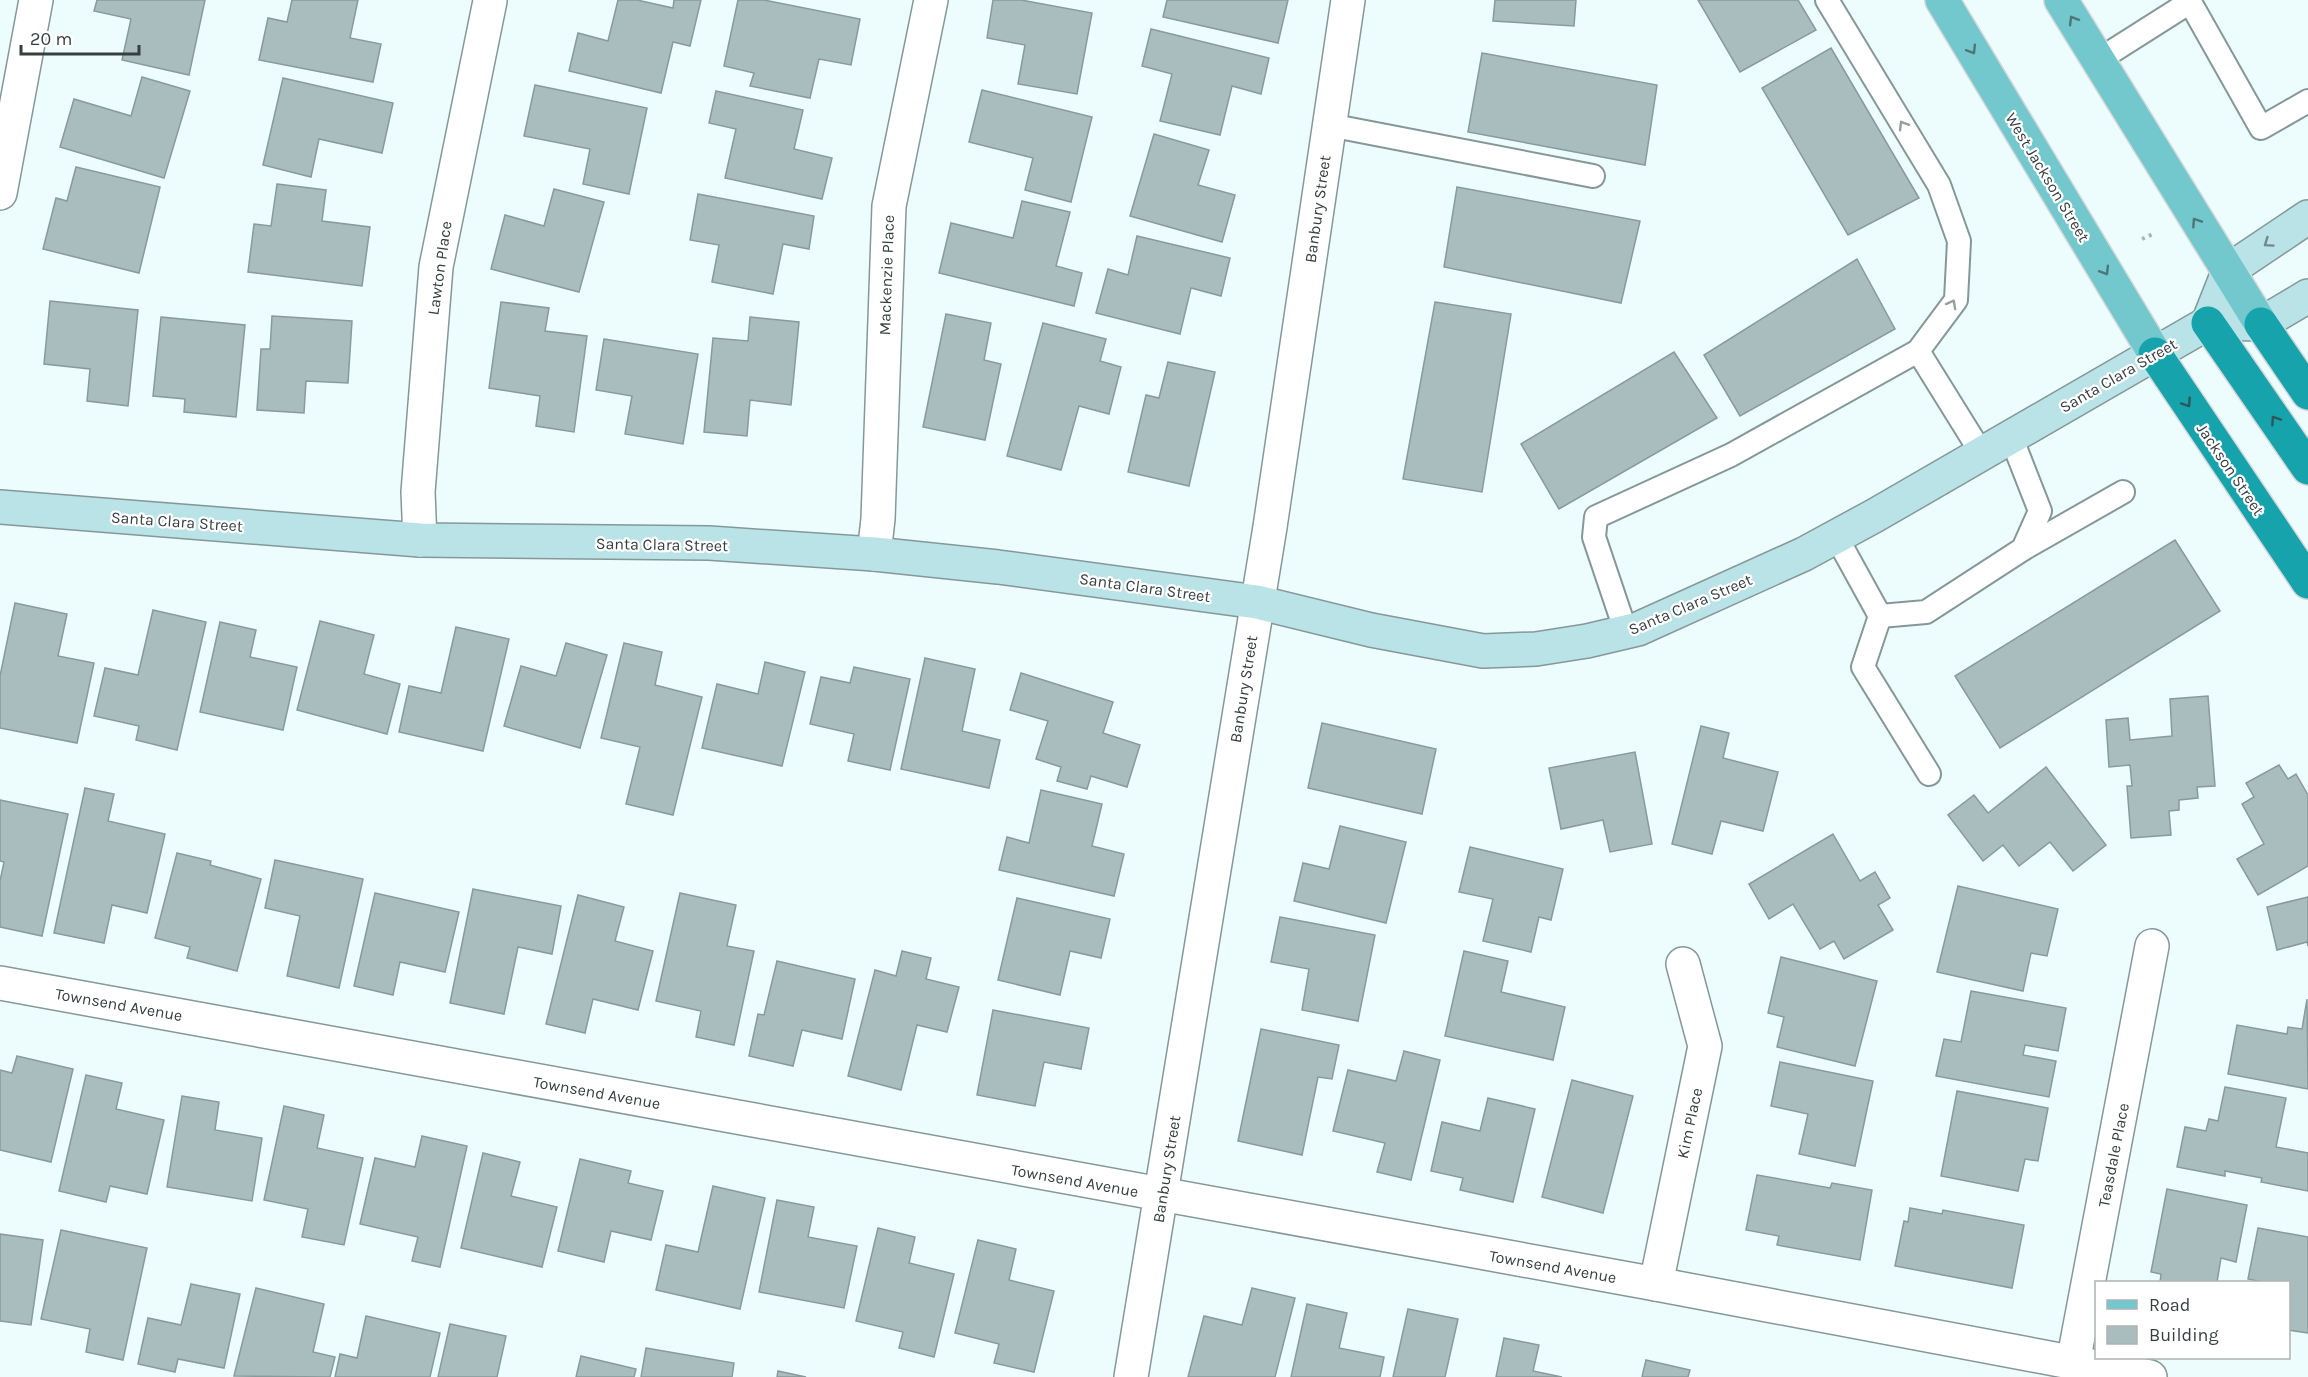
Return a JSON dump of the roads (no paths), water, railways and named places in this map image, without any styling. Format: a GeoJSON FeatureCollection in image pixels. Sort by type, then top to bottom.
{"type":"FeatureCollection","features":[{"type":"Feature","properties":{"kind":"highway"},"geometry":{"type":"LineString","coordinates":[[2208,323],[2308,468]]}},
{"type":"Feature","properties":{"kind":"highway"},"geometry":{"type":"LineString","coordinates":[[2261,324],[2308,393]]}},
{"type":"Feature","properties":{"kind":"highway","name":"Jackson Street"},"geometry":{"type":"LineString","coordinates":[[2155,354],[2308,582]]}},
{"type":"Feature","properties":{"kind":"main road","name":"West Jackson Street"},"geometry":{"type":"LineString","coordinates":[[1942,0],[2155,354]]}},
{"type":"Feature","properties":{"kind":"main road"},"geometry":{"type":"LineString","coordinates":[[2061,0],[2261,324]]}},
{"type":"Feature","properties":{"kind":"main road"},"geometry":{"type":"LineString","coordinates":[[2308,218],[2229,270],[2208,323],[2261,324],[2308,297]]}},
{"type":"Feature","properties":{"kind":"main road","name":"Santa Clara Street"},"geometry":{"type":"LineString","coordinates":[[0,507],[420,540],[709,543],[874,554],[998,567],[1257,602],[1371,630],[1483,651],[1536,649],[1626,632],[1669,615],[1837,538],[2208,323]]}},
{"type":"Feature","properties":{"kind":"street"},"geometry":{"type":"LineString","coordinates":[[0,193],[36,0]]}},
{"type":"Feature","properties":{"kind":"street","name":"Lawton Place"},"geometry":{"type":"LineString","coordinates":[[420,540],[418,492],[436,267],[490,0]]}},
{"type":"Feature","properties":{"kind":"street","name":"Mackenzie Place"},"geometry":{"type":"LineString","coordinates":[[874,554],[878,519],[889,206],[931,0]]}},
{"type":"Feature","properties":{"kind":"street","name":"Banbury Street"},"geometry":{"type":"LineString","coordinates":[[1131,1377],[1257,602],[1348,0]]}},
{"type":"Feature","properties":{"kind":"street","name":"Teasdale Place"},"geometry":{"type":"LineString","coordinates":[[2073,1364],[2152,946]]}},
{"type":"Feature","properties":{"kind":"street","name":"Kim Place"},"geometry":{"type":"LineString","coordinates":[[1656,1284],[1705,1046],[1683,964]]}},
{"type":"Feature","properties":{"kind":"street","name":"Townsend Avenue"},"geometry":{"type":"LineString","coordinates":[[0,982],[1162,1196],[1656,1284],[2150,1377]]}},
{"type":"Feature","properties":{"kind":"lane"},"geometry":{"type":"LineString","coordinates":[[1626,632],[1594,537],[1596,517],[1731,455],[1918,351],[1956,300],[1959,242],[1939,185],[1827,0]]}},
{"type":"Feature","properties":{"kind":"lane"},"geometry":{"type":"LineString","coordinates":[[2097,61],[2190,1],[2261,128],[2308,100]]}},
{"type":"Feature","properties":{"kind":"lane"},"geometry":{"type":"LineString","coordinates":[[1329,125],[1593,176]]}},
{"type":"Feature","properties":{"kind":"lane"},"geometry":{"type":"LineString","coordinates":[[1918,351],[1982,454]]}},
{"type":"Feature","properties":{"kind":"lane"},"geometry":{"type":"LineString","coordinates":[[2012,437],[2040,511],[2023,549]]}},
{"type":"Feature","properties":{"kind":"lane"},"geometry":{"type":"LineString","coordinates":[[1880,616],[1926,612],[2023,549],[2124,492]]}},
{"type":"Feature","properties":{"kind":"lane"},"geometry":{"type":"LineString","coordinates":[[1837,538],[1880,616],[1863,667],[1929,774]]}}]}
